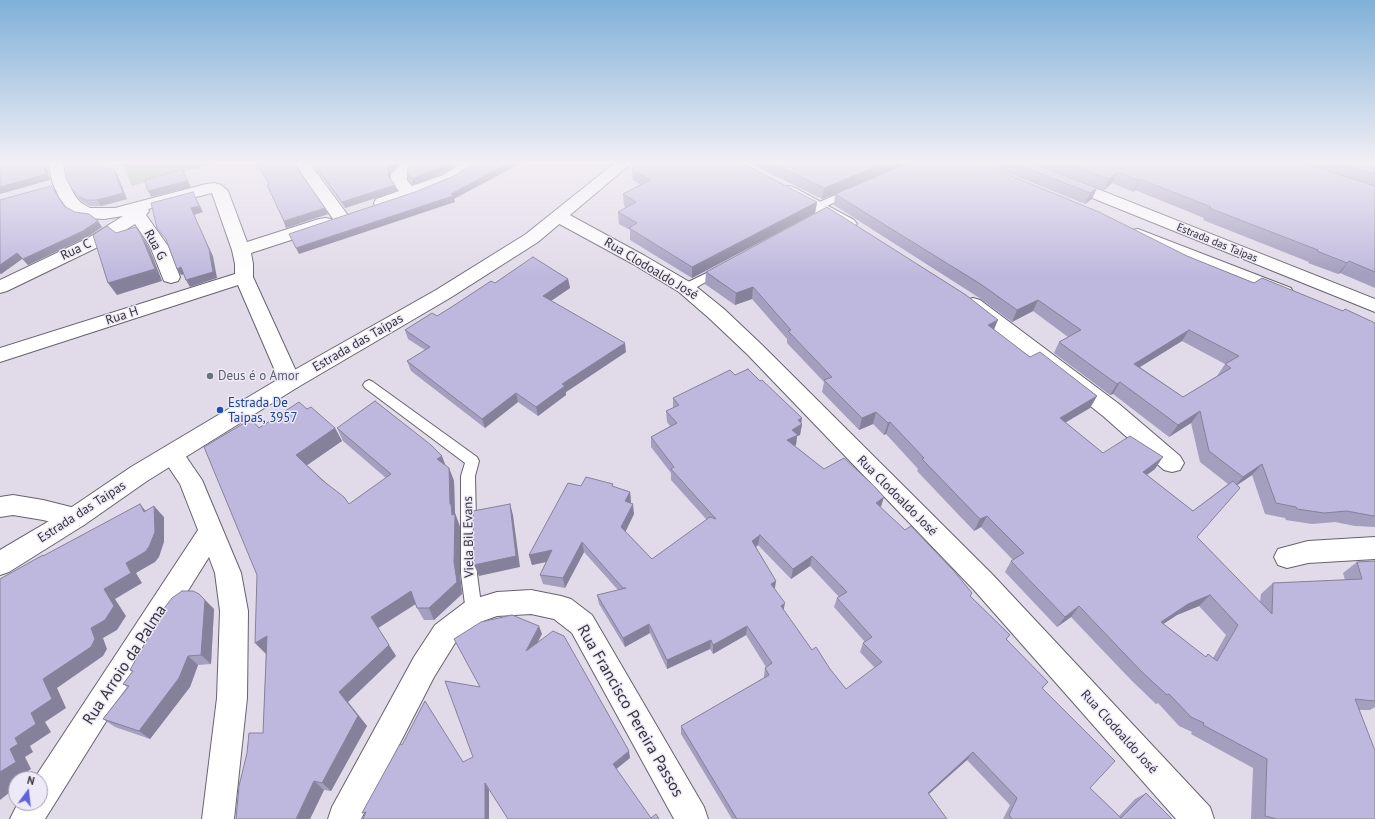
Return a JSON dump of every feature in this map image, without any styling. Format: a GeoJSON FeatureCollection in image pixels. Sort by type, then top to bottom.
{"type":"FeatureCollection","features":[{"type":"Feature","properties":{"kind":"street"},"geometry":{"type":"LineString","coordinates":[[69,199],[76,207],[86,213],[104,214],[142,209],[173,199]]}},
{"type":"Feature","properties":{"kind":"street"},"geometry":{"type":"LineString","coordinates":[[223,199],[241,250],[244,264],[244,277],[290,382]]}},
{"type":"Feature","properties":{"kind":"street"},"geometry":{"type":"LineString","coordinates":[[342,199],[355,213]]}},
{"type":"Feature","properties":{"kind":"street"},"geometry":{"type":"LineString","coordinates":[[241,250],[395,199]]}},
{"type":"Feature","properties":{"kind":"street","name":"Estrada das Taipas"},"geometry":{"type":"LineString","coordinates":[[0,564],[75,518],[139,474],[290,382],[443,294],[532,238],[581,199]]}},
{"type":"Feature","properties":{"kind":"street"},"geometry":{"type":"LineString","coordinates":[[800,199],[821,212],[860,231]]}},
{"type":"Feature","properties":{"kind":"street","name":"Estrada das Taipas"},"geometry":{"type":"LineString","coordinates":[[1110,199],[1375,306]]}},
{"type":"Feature","properties":{"kind":"street","name":"Rua G"},"geometry":{"type":"LineString","coordinates":[[142,209],[171,277]]}},
{"type":"Feature","properties":{"kind":"street","name":"Rua C"},"geometry":{"type":"LineString","coordinates":[[0,287],[94,242],[121,226],[142,209]]}},
{"type":"Feature","properties":{"kind":"street","name":"Rua Clodoaldo José"},"geometry":{"type":"LineString","coordinates":[[560,217],[639,260],[686,288],[717,314],[754,349],[983,582],[1198,819]]}},
{"type":"Feature","properties":{"kind":"street"},"geometry":{"type":"LineString","coordinates":[[1123,228],[1299,298]]}},
{"type":"Feature","properties":{"kind":"street"},"geometry":{"type":"LineString","coordinates":[[0,277],[19,278]]}},
{"type":"Feature","properties":{"kind":"street","name":"Rua H"},"geometry":{"type":"LineString","coordinates":[[0,355],[244,277]]}},
{"type":"Feature","properties":{"kind":"street"},"geometry":{"type":"LineString","coordinates":[[957,294],[1111,410],[1172,463]]}},
{"type":"Feature","properties":{"kind":"street"},"geometry":{"type":"LineString","coordinates":[[172,454],[190,480],[228,573],[234,611],[232,698],[218,819]]}},
{"type":"Feature","properties":{"kind":"street"},"geometry":{"type":"LineString","coordinates":[[0,507],[13,505],[43,510],[75,518]]}},
{"type":"Feature","properties":{"kind":"street","name":"Rua Arroio da Palma"},"geometry":{"type":"LineString","coordinates":[[48,786],[172,594],[210,532]]}},
{"type":"Feature","properties":{"kind":"street"},"geometry":{"type":"LineString","coordinates":[[1286,557],[1308,552],[1375,548]]}},
{"type":"Feature","properties":{"kind":"street","name":"Rua Francisco Pereira Passos"},"geometry":{"type":"LineString","coordinates":[[344,819],[424,667],[445,634],[474,612],[497,604],[531,602],[561,608],[582,624],[692,819]]}},
{"type":"Feature","properties":{"kind":"lane"},"geometry":{"type":"LineString","coordinates":[[821,212],[841,199]]}},
{"type":"Feature","properties":{"kind":"lane"},"geometry":{"type":"LineString","coordinates":[[686,288],[729,265]]}},
{"type":"Feature","properties":{"kind":"lane","name":"Viela Bil Evans"},"geometry":{"type":"LineString","coordinates":[[369,385],[472,461],[468,476],[469,574],[474,612]]}},
{"type":"Feature","properties":{"kind":"building"},"geometry":{"type":"Polygon","coordinates":[[[60,199],[64,206],[75,212],[89,214],[98,221],[83,231],[23,259],[17,253],[0,265],[0,200],[60,199]]]}},
{"type":"Feature","properties":{"kind":"building"},"geometry":{"type":"Polygon","coordinates":[[[84,199],[100,199],[97,200],[84,199]]]}},
{"type":"Feature","properties":{"kind":"building"},"geometry":{"type":"Polygon","coordinates":[[[165,199],[196,199],[199,206],[191,208],[209,249],[213,272],[186,280],[181,267],[177,269],[166,239],[157,228],[151,203],[165,199]]]}},
{"type":"Feature","properties":{"kind":"building"},"geometry":{"type":"Polygon","coordinates":[[[274,199],[319,199],[325,208],[284,221],[274,199]]]}},
{"type":"Feature","properties":{"kind":"building"},"geometry":{"type":"Polygon","coordinates":[[[340,199],[351,199],[342,202],[340,199]]]}},
{"type":"Feature","properties":{"kind":"building"},"geometry":{"type":"Polygon","coordinates":[[[393,199],[443,199],[296,248],[289,234],[393,199]]]}},
{"type":"Feature","properties":{"kind":"building"},"geometry":{"type":"Polygon","coordinates":[[[631,199],[812,199],[817,202],[692,267],[629,228],[637,223],[618,212],[636,202],[631,199]]]}},
{"type":"Feature","properties":{"kind":"building"},"geometry":{"type":"Polygon","coordinates":[[[843,199],[1068,199],[1099,212],[1187,256],[1254,283],[1262,278],[1343,311],[1345,309],[1375,323],[1375,516],[1347,511],[1324,513],[1297,509],[1296,507],[1276,503],[1262,464],[1243,477],[1209,451],[1200,411],[1178,425],[1120,382],[1117,384],[1059,342],[1081,330],[1038,300],[1017,310],[982,285],[843,199]],[[1189,330],[1134,364],[1183,397],[1231,368],[1225,364],[1239,356],[1189,330]]]}},
{"type":"Feature","properties":{"kind":"building"},"geometry":{"type":"Polygon","coordinates":[[[1191,199],[1375,199],[1375,272],[1349,261],[1347,263],[1317,251],[1318,250],[1209,208],[1211,207],[1191,199]]]}},
{"type":"Feature","properties":{"kind":"building"},"geometry":{"type":"Polygon","coordinates":[[[827,207],[966,295],[998,320],[988,325],[1030,357],[1040,352],[1097,396],[1060,418],[1103,453],[1130,436],[1163,457],[1143,472],[1193,511],[1233,481],[1240,488],[1197,537],[1272,614],[1273,583],[1362,579],[1357,562],[1375,561],[1375,701],[1355,699],[1375,749],[1375,819],[1277,819],[1265,816],[1267,759],[1191,717],[1169,694],[1167,695],[1141,671],[1079,606],[1065,617],[1011,561],[1024,553],[987,516],[980,519],[922,459],[924,458],[890,422],[888,423],[876,412],[862,418],[824,380],[832,377],[788,331],[791,330],[753,287],[736,293],[706,272],[827,207]],[[1210,595],[1188,604],[1161,622],[1206,657],[1208,654],[1217,661],[1238,625],[1210,595]]]}},
{"type":"Feature","properties":{"kind":"building"},"geometry":{"type":"Polygon","coordinates":[[[107,226],[116,233],[136,227],[141,235],[155,269],[108,283],[93,235],[107,226]]]}},
{"type":"Feature","properties":{"kind":"building"},"geometry":{"type":"Polygon","coordinates":[[[533,257],[568,279],[543,296],[625,343],[562,384],[565,386],[536,407],[516,393],[482,419],[407,361],[430,347],[405,330],[432,313],[437,316],[491,281],[495,283],[533,257]]]}},
{"type":"Feature","properties":{"kind":"building"},"geometry":{"type":"Polygon","coordinates":[[[748,369],[760,381],[762,380],[802,418],[798,420],[802,424],[792,430],[798,435],[787,440],[824,469],[844,458],[884,497],[876,503],[905,530],[911,526],[953,570],[972,593],[970,596],[1010,635],[1006,639],[1048,682],[1042,688],[1115,761],[1090,788],[1121,818],[1146,793],[1172,819],[1012,819],[1009,815],[1017,798],[973,752],[928,793],[947,819],[737,819],[681,726],[769,675],[765,668],[772,663],[747,626],[713,645],[711,640],[667,660],[649,624],[623,638],[597,595],[626,588],[623,588],[582,542],[563,578],[540,575],[552,550],[529,555],[568,483],[581,486],[586,477],[613,484],[612,486],[630,492],[625,501],[633,504],[621,527],[652,559],[710,517],[716,519],[671,469],[674,467],[651,437],[677,423],[666,411],[679,405],[673,398],[730,370],[735,375],[748,369]],[[760,535],[752,541],[776,581],[771,584],[785,603],[781,606],[812,650],[816,647],[830,669],[846,689],[882,662],[863,643],[872,637],[837,598],[847,592],[812,556],[793,569],[760,535]]]}},
{"type":"Feature","properties":{"kind":"building"},"geometry":{"type":"Polygon","coordinates":[[[375,401],[431,445],[442,456],[437,459],[449,468],[450,504],[452,515],[455,514],[454,562],[457,582],[429,608],[417,608],[411,591],[371,617],[389,645],[339,692],[358,716],[322,783],[314,781],[296,819],[236,819],[239,786],[247,753],[249,733],[263,733],[267,636],[255,643],[257,575],[204,447],[251,419],[259,428],[299,402],[307,409],[311,407],[335,428],[296,455],[322,480],[344,497],[349,504],[391,474],[337,428],[375,401]]]}},
{"type":"Feature","properties":{"kind":"building"},"geometry":{"type":"Polygon","coordinates":[[[140,504],[144,512],[154,506],[155,532],[149,547],[145,552],[126,563],[131,573],[104,589],[114,606],[105,620],[91,628],[95,639],[91,647],[43,679],[52,699],[31,713],[36,724],[15,738],[18,744],[10,749],[16,762],[0,772],[0,579],[140,504]]]}},
{"type":"Feature","properties":{"kind":"building"},"geometry":{"type":"Polygon","coordinates":[[[510,504],[516,556],[474,565],[473,511],[510,504]]]}},
{"type":"Feature","properties":{"kind":"building"},"geometry":{"type":"Polygon","coordinates":[[[182,591],[193,591],[205,600],[201,655],[188,656],[179,678],[139,731],[103,719],[129,686],[123,684],[133,671],[130,670],[165,607],[172,598],[182,591]]]}},
{"type":"Feature","properties":{"kind":"building"},"geometry":{"type":"Polygon","coordinates":[[[512,615],[539,626],[526,651],[553,631],[564,636],[629,751],[613,764],[651,818],[656,814],[659,819],[508,819],[485,783],[485,819],[363,819],[366,812],[362,813],[400,744],[402,745],[425,701],[463,762],[473,757],[445,681],[480,687],[454,639],[481,622],[512,615]]]}},
{"type":"Feature","properties":{"kind":"place","name":"Deus é o Amor"},"geometry":{"type":"Point","coordinates":[210,376]}},
{"type":"Feature","properties":{"kind":"place","name":"Estrada De Taipas, 3957"},"geometry":{"type":"Point","coordinates":[220,410]}}]}
